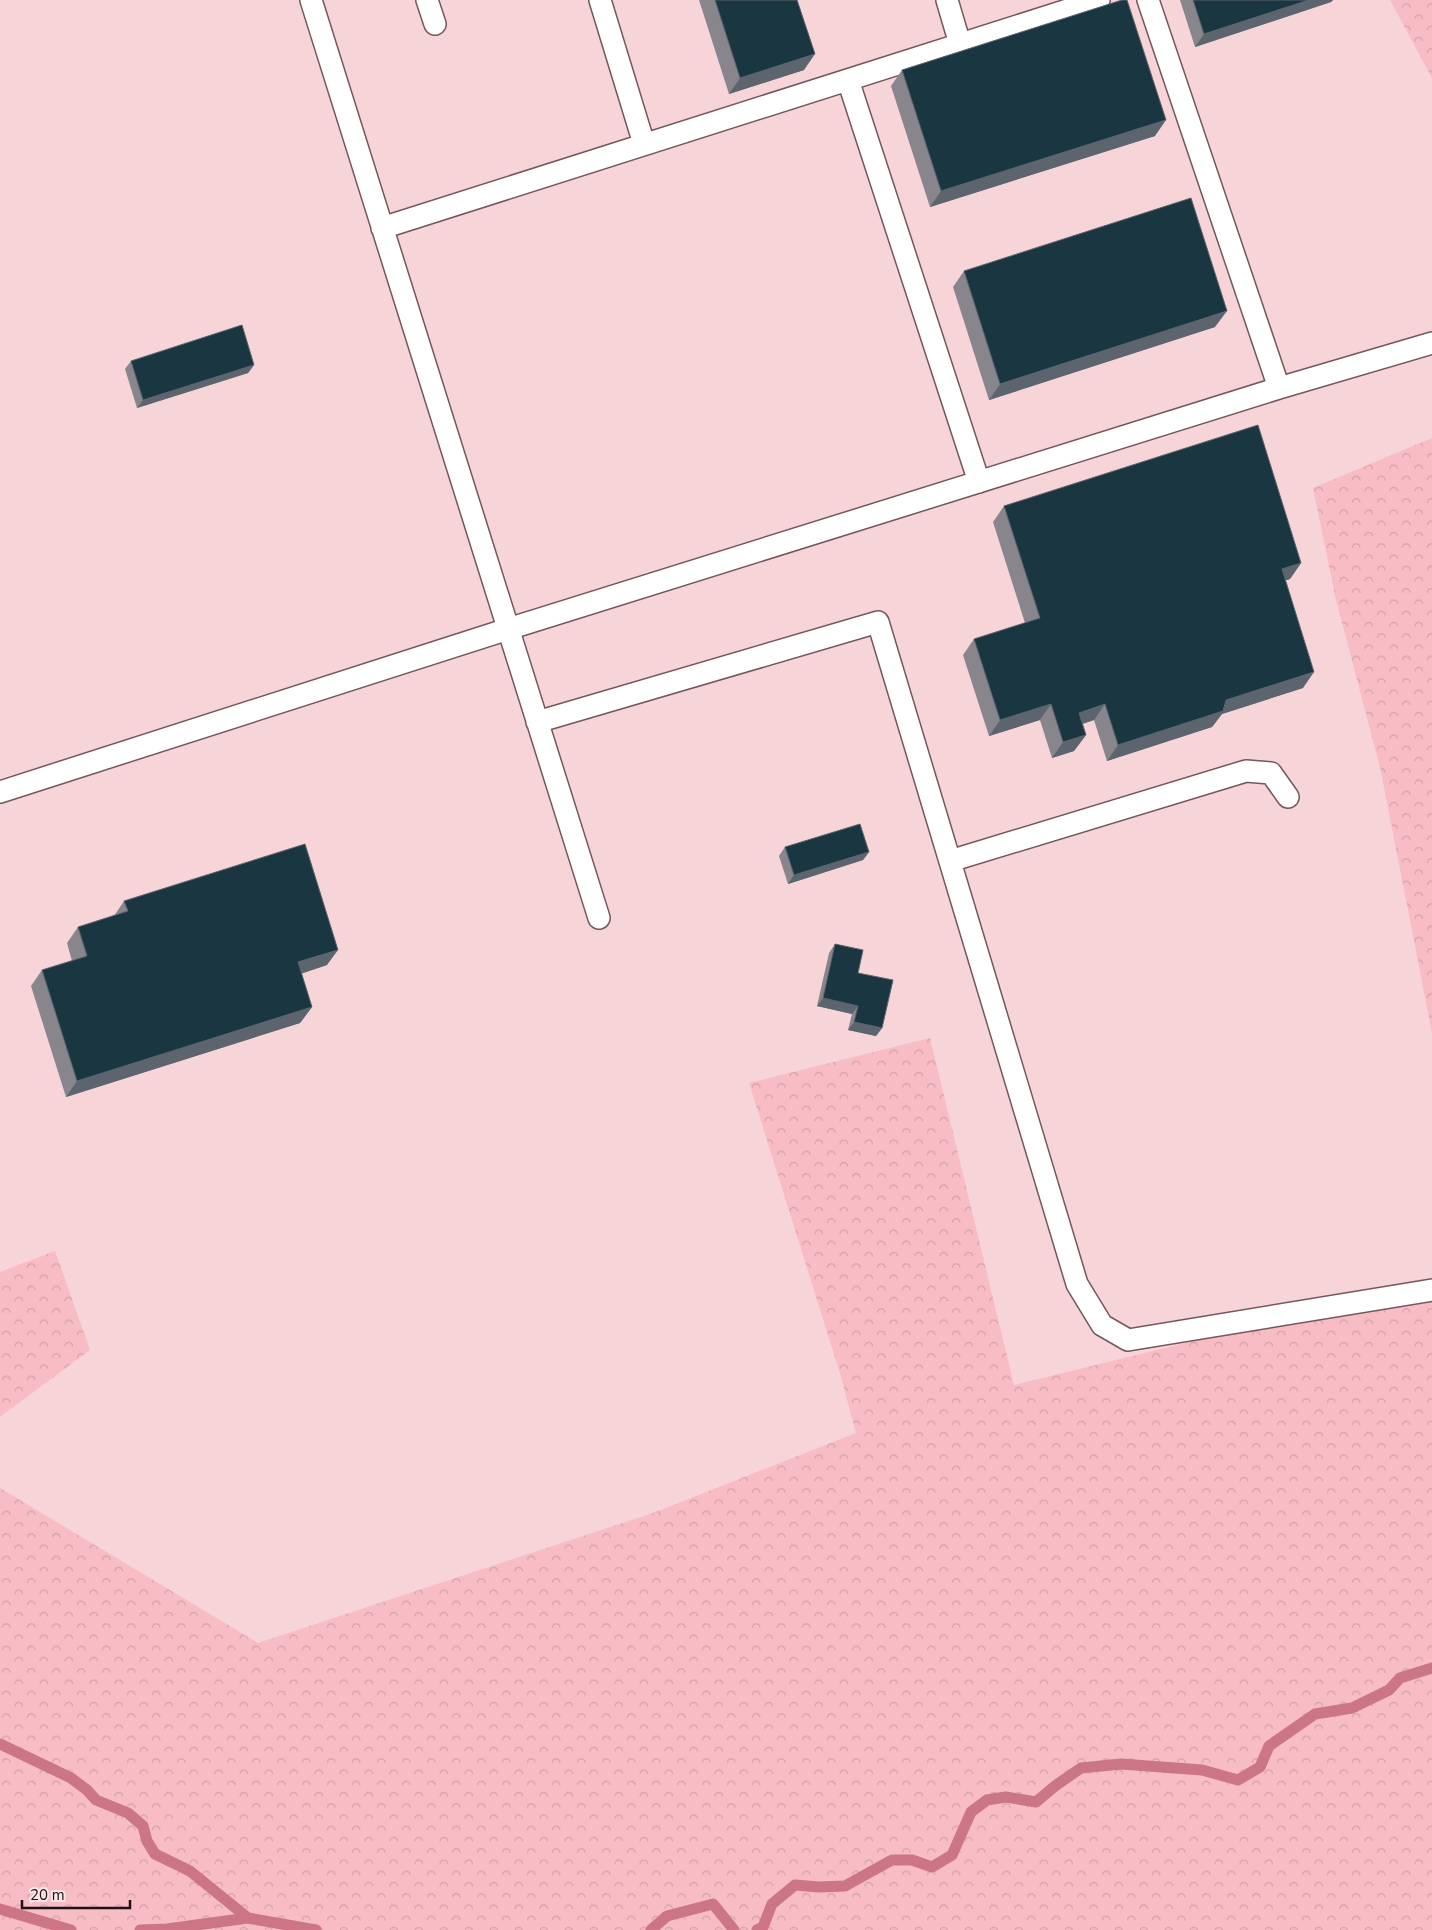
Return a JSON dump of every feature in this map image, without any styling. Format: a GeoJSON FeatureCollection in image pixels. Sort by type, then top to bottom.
{"type":"FeatureCollection","features":[{"type":"Feature","properties":{"kind":"lane"},"geometry":{"type":"LineString","coordinates":[[311,0],[599,918]]}},
{"type":"Feature","properties":{"kind":"lane"},"geometry":{"type":"LineString","coordinates":[[427,0],[435,24]]}},
{"type":"Feature","properties":{"kind":"lane"},"geometry":{"type":"LineString","coordinates":[[600,0],[644,144]]}},
{"type":"Feature","properties":{"kind":"lane"},"geometry":{"type":"LineString","coordinates":[[947,0],[960,44]]}},
{"type":"Feature","properties":{"kind":"lane"},"geometry":{"type":"LineString","coordinates":[[382,228],[1099,0]]}},
{"type":"Feature","properties":{"kind":"lane"},"geometry":{"type":"LineString","coordinates":[[1148,0],[1278,388]]}},
{"type":"Feature","properties":{"kind":"lane"},"geometry":{"type":"LineString","coordinates":[[848,80],[979,482]]}},
{"type":"Feature","properties":{"kind":"lane"},"geometry":{"type":"LineString","coordinates":[[0,792],[508,629],[1278,388],[1432,343]]}},
{"type":"Feature","properties":{"kind":"lane"},"geometry":{"type":"LineString","coordinates":[[537,722],[878,622],[1077,1284],[1102,1326],[1128,1340],[1432,1290]]}},
{"type":"Feature","properties":{"kind":"lane"},"geometry":{"type":"LineString","coordinates":[[950,861],[1246,771],[1271,773],[1288,797]]}},
{"type":"Feature","properties":{"kind":"green space"},"geometry":{"type":"Polygon","coordinates":[[[1390,0],[1432,0],[1432,78],[1390,0]]]}},
{"type":"Feature","properties":{"kind":"green space"},"geometry":{"type":"Polygon","coordinates":[[[1432,438],[1432,1033],[1380,767],[1336,600],[1313,488],[1432,438]]]}},
{"type":"Feature","properties":{"kind":"green space"},"geometry":{"type":"Polygon","coordinates":[[[930,1038],[1014,1385],[1340,1305],[1432,1290],[1432,1930],[0,1930],[0,1488],[258,1643],[653,1513],[856,1433],[839,1370],[749,1083],[930,1038]]]}},
{"type":"Feature","properties":{"kind":"green space"},"geometry":{"type":"Polygon","coordinates":[[[55,1251],[90,1350],[0,1417],[0,1272],[55,1251]]]}},
{"type":"Feature","properties":{"kind":"building"},"geometry":{"type":"Polygon","coordinates":[[[715,0],[797,0],[815,54],[740,78],[715,0]]]}},
{"type":"Feature","properties":{"kind":"building"},"geometry":{"type":"Polygon","coordinates":[[[1127,0],[1166,120],[941,191],[902,70],[1127,0]]]}},
{"type":"Feature","properties":{"kind":"building"},"geometry":{"type":"Polygon","coordinates":[[[1193,0],[1309,0],[1204,34],[1193,0]]]}},
{"type":"Feature","properties":{"kind":"building"},"geometry":{"type":"Polygon","coordinates":[[[1191,198],[1227,311],[1000,384],[964,271],[1191,198]]]}},
{"type":"Feature","properties":{"kind":"building"},"geometry":{"type":"Polygon","coordinates":[[[242,325],[254,365],[143,400],[131,361],[242,325]]]}},
{"type":"Feature","properties":{"kind":"building"},"geometry":{"type":"Polygon","coordinates":[[[1258,425],[1301,563],[1282,569],[1314,672],[1226,700],[1223,711],[1118,745],[1105,704],[1079,713],[1086,735],[1063,742],[1051,704],[1000,720],[974,639],[1040,618],[1004,506],[1258,425]]]}},
{"type":"Feature","properties":{"kind":"building"},"geometry":{"type":"Polygon","coordinates":[[[860,824],[869,852],[794,875],[785,847],[860,824]]]}},
{"type":"Feature","properties":{"kind":"building"},"geometry":{"type":"Polygon","coordinates":[[[305,844],[338,950],[298,962],[312,1007],[77,1081],[42,970],[87,956],[78,927],[128,911],[124,901],[305,844]]]}},
{"type":"Feature","properties":{"kind":"building"},"geometry":{"type":"Polygon","coordinates":[[[835,944],[863,950],[858,973],[893,980],[882,1028],[854,1022],[858,1006],[823,998],[835,944]]]}},
{"type":"Feature","properties":{"kind":"waterway"},"geometry":{"type":"LineString","coordinates":[[757,1930],[763,1927],[772,1904],[795,1885],[819,1887],[845,1886],[892,1860],[912,1860],[932,1867],[952,1855],[971,1812],[987,1800],[1006,1797],[1036,1802],[1081,1768],[1121,1764],[1202,1770],[1238,1780],[1260,1767],[1269,1746],[1315,1714],[1352,1708],[1389,1690],[1400,1678],[1432,1668]]}},
{"type":"Feature","properties":{"kind":"waterway"},"geometry":{"type":"LineString","coordinates":[[0,1744],[71,1778],[87,1790],[96,1800],[128,1813],[143,1826],[147,1841],[155,1854],[190,1871],[248,1918]]}},
{"type":"Feature","properties":{"kind":"waterway"},"geometry":{"type":"LineString","coordinates":[[651,1930],[667,1916],[713,1904],[734,1930]]}},
{"type":"Feature","properties":{"kind":"waterway"},"geometry":{"type":"LineString","coordinates":[[0,1909],[71,1930]]}},
{"type":"Feature","properties":{"kind":"waterway"},"geometry":{"type":"LineString","coordinates":[[140,1930],[167,1929],[248,1918],[316,1930]]}}]}
